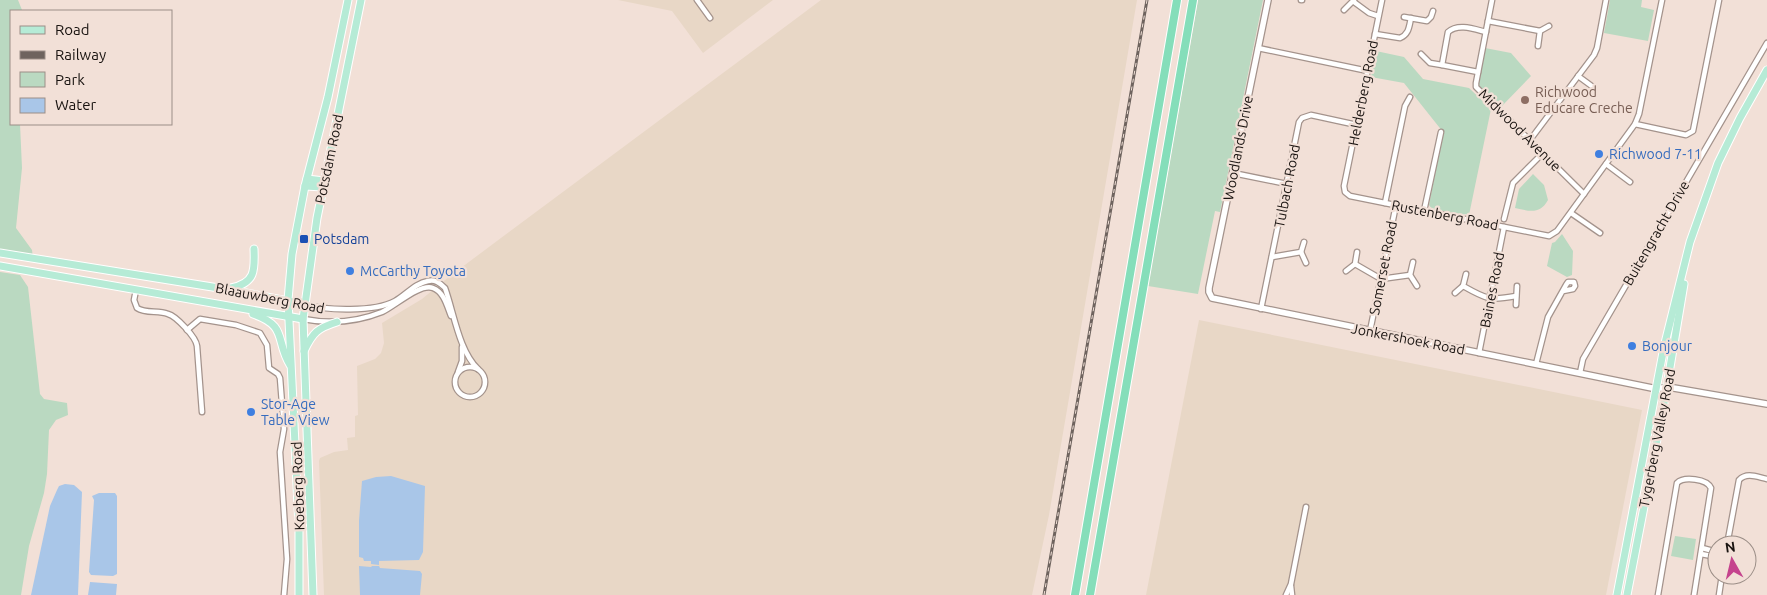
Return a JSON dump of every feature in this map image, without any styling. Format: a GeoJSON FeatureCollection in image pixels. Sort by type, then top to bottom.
{"type":"FeatureCollection","features":[{"type":"Feature","properties":{"kind":"highway"},"geometry":{"type":"LineString","coordinates":[[1075,595],[1177,0]]}},
{"type":"Feature","properties":{"kind":"highway"},"geometry":{"type":"LineString","coordinates":[[1090,595],[1193,0]]}},
{"type":"Feature","properties":{"kind":"main road","name":"Potsdam Road"},"geometry":{"type":"LineString","coordinates":[[288,316],[292,254],[306,182],[328,97],[348,0]]}},
{"type":"Feature","properties":{"kind":"main road","name":"Potsdam Road"},"geometry":{"type":"LineString","coordinates":[[303,319],[316,218],[361,0]]}},
{"type":"Feature","properties":{"kind":"main road","name":"Tygerberg Valley Road"},"geometry":{"type":"LineString","coordinates":[[1617,595],[1664,347],[1688,251],[1718,163],[1740,118],[1767,70]]}},
{"type":"Feature","properties":{"kind":"main road"},"geometry":{"type":"LineString","coordinates":[[306,182],[323,184]]}},
{"type":"Feature","properties":{"kind":"main road"},"geometry":{"type":"LineString","coordinates":[[225,289],[242,285],[251,277],[255,268],[254,249]]}},
{"type":"Feature","properties":{"kind":"main road","name":"Tygerberg Valley Road"},"geometry":{"type":"LineString","coordinates":[[1627,595],[1666,388],[1688,251]]}},
{"type":"Feature","properties":{"kind":"main road","name":"Blaauwberg Road"},"geometry":{"type":"LineString","coordinates":[[0,253],[225,289],[304,304]]}},
{"type":"Feature","properties":{"kind":"main road","name":"Blaauwberg Road"},"geometry":{"type":"LineString","coordinates":[[0,266],[303,319]]}},
{"type":"Feature","properties":{"kind":"main road"},"geometry":{"type":"LineString","coordinates":[[236,308],[260,316],[273,324],[279,334],[285,356],[292,368]]}},
{"type":"Feature","properties":{"kind":"main road","name":"Koeberg Road"},"geometry":{"type":"LineString","coordinates":[[288,316],[300,527],[299,595]]}},
{"type":"Feature","properties":{"kind":"main road","name":"Koeberg Road"},"geometry":{"type":"LineString","coordinates":[[303,319],[313,595]]}},
{"type":"Feature","properties":{"kind":"main road"},"geometry":{"type":"LineString","coordinates":[[303,352],[316,331],[337,322]]}},
{"type":"Feature","properties":{"kind":"street"},"geometry":{"type":"LineString","coordinates":[[697,0],[710,18]]}},
{"type":"Feature","properties":{"kind":"street","name":"Woodlands Drive"},"geometry":{"type":"LineString","coordinates":[[1210,296],[1209,288],[1268,0]]}},
{"type":"Feature","properties":{"kind":"street","name":"Helderberg Road"},"geometry":{"type":"LineString","coordinates":[[1344,186],[1382,0]]}},
{"type":"Feature","properties":{"kind":"street","name":"Midwood Avenue"},"geometry":{"type":"LineString","coordinates":[[1492,0],[1476,83],[1478,90],[1584,194]]}},
{"type":"Feature","properties":{"kind":"street"},"geometry":{"type":"LineString","coordinates":[[1530,140],[1596,51],[1606,0]]}},
{"type":"Feature","properties":{"kind":"street"},"geometry":{"type":"LineString","coordinates":[[1600,233],[1571,213],[1635,124],[1639,114],[1662,0]]}},
{"type":"Feature","properties":{"kind":"street"},"geometry":{"type":"LineString","coordinates":[[1635,124],[1686,135],[1693,131],[1719,0]]}},
{"type":"Feature","properties":{"kind":"street"},"geometry":{"type":"LineString","coordinates":[[1344,10],[1354,1],[1369,13],[1378,16]]}},
{"type":"Feature","properties":{"kind":"street"},"geometry":{"type":"LineString","coordinates":[[1404,17],[1428,21],[1433,12]]}},
{"type":"Feature","properties":{"kind":"street"},"geometry":{"type":"LineString","coordinates":[[1375,34],[1400,38],[1408,31],[1411,18]]}},
{"type":"Feature","properties":{"kind":"street"},"geometry":{"type":"LineString","coordinates":[[1488,20],[1540,31],[1549,26]]}},
{"type":"Feature","properties":{"kind":"street"},"geometry":{"type":"LineString","coordinates":[[1442,65],[1450,29],[1458,27],[1486,32]]}},
{"type":"Feature","properties":{"kind":"street"},"geometry":{"type":"LineString","coordinates":[[1538,46],[1540,31]]}},
{"type":"Feature","properties":{"kind":"street","name":"Buitengracht Drive"},"geometry":{"type":"LineString","coordinates":[[1580,373],[1583,359],[1767,43]]}},
{"type":"Feature","properties":{"kind":"street"},"geometry":{"type":"LineString","coordinates":[[1258,48],[1368,71]]}},
{"type":"Feature","properties":{"kind":"street"},"geometry":{"type":"LineString","coordinates":[[1421,54],[1430,63],[1478,72]]}},
{"type":"Feature","properties":{"kind":"street"},"geometry":{"type":"LineString","coordinates":[[1578,76],[1593,87]]}},
{"type":"Feature","properties":{"kind":"street"},"geometry":{"type":"LineString","coordinates":[[1385,203],[1405,106],[1410,98]]}},
{"type":"Feature","properties":{"kind":"street","name":"Tulbach Road"},"geometry":{"type":"LineString","coordinates":[[1262,309],[1299,122],[1302,118],[1311,115],[1357,124]]}},
{"type":"Feature","properties":{"kind":"street"},"geometry":{"type":"LineString","coordinates":[[1424,211],[1440,132]]}},
{"type":"Feature","properties":{"kind":"street"},"geometry":{"type":"LineString","coordinates":[[1504,219],[1513,183],[1543,153]]}},
{"type":"Feature","properties":{"kind":"street"},"geometry":{"type":"LineString","coordinates":[[1606,164],[1630,182]]}},
{"type":"Feature","properties":{"kind":"street"},"geometry":{"type":"LineString","coordinates":[[1233,172],[1287,184]]}},
{"type":"Feature","properties":{"kind":"street","name":"Rustenberg Road"},"geometry":{"type":"LineString","coordinates":[[1344,186],[1345,192],[1350,196],[1545,235],[1553,235],[1571,213]]}},
{"type":"Feature","properties":{"kind":"street","name":"Somerset Road"},"geometry":{"type":"LineString","coordinates":[[1370,331],[1396,205]]}},
{"type":"Feature","properties":{"kind":"street","name":"Baines Road"},"geometry":{"type":"LineString","coordinates":[[1479,353],[1504,227]]}},
{"type":"Feature","properties":{"kind":"street"},"geometry":{"type":"LineString","coordinates":[[1304,242],[1301,252],[1306,263]]}},
{"type":"Feature","properties":{"kind":"street"},"geometry":{"type":"LineString","coordinates":[[1272,257],[1301,252]]}},
{"type":"Feature","properties":{"kind":"street"},"geometry":{"type":"LineString","coordinates":[[1346,272],[1355,264],[1358,252]]}},
{"type":"Feature","properties":{"kind":"street"},"geometry":{"type":"LineString","coordinates":[[1413,262],[1410,275],[1417,286]]}},
{"type":"Feature","properties":{"kind":"street"},"geometry":{"type":"LineString","coordinates":[[1355,264],[1381,278],[1410,275]]}},
{"type":"Feature","properties":{"kind":"street"},"geometry":{"type":"LineString","coordinates":[[1456,292],[1463,286],[1466,274]]}},
{"type":"Feature","properties":{"kind":"street"},"geometry":{"type":"LineString","coordinates":[[433,281],[440,283],[444,288],[467,353],[473,364],[484,376],[484,385],[481,392],[472,396],[465,396],[457,390],[455,381],[462,361],[462,349],[444,299],[438,290],[431,287],[433,281]]}},
{"type":"Feature","properties":{"kind":"street","name":"Blaauwberg Road"},"geometry":{"type":"LineString","coordinates":[[304,304],[338,310],[389,304],[418,285],[433,281]]}},
{"type":"Feature","properties":{"kind":"street"},"geometry":{"type":"LineString","coordinates":[[1463,286],[1490,299],[1516,296]]}},
{"type":"Feature","properties":{"kind":"street"},"geometry":{"type":"LineString","coordinates":[[1516,305],[1517,286]]}},
{"type":"Feature","properties":{"kind":"street","name":"Blaauwberg Road"},"geometry":{"type":"LineString","coordinates":[[303,319],[337,322],[352,320],[382,312],[422,288],[431,287]]}},
{"type":"Feature","properties":{"kind":"street"},"geometry":{"type":"LineString","coordinates":[[136,290],[134,300],[137,308],[143,311],[170,314],[187,330],[197,344],[202,412]]}},
{"type":"Feature","properties":{"kind":"street"},"geometry":{"type":"LineString","coordinates":[[1536,364],[1548,317],[1563,291]]}},
{"type":"Feature","properties":{"kind":"street","name":"Jonkershoek Road"},"geometry":{"type":"LineString","coordinates":[[1210,296],[1215,300],[1607,378]]}},
{"type":"Feature","properties":{"kind":"street"},"geometry":{"type":"LineString","coordinates":[[187,330],[197,320],[204,319],[257,331],[266,343],[268,366],[270,370],[279,376],[281,381],[284,432],[280,452],[287,559],[284,595]]}},
{"type":"Feature","properties":{"kind":"street"},"geometry":{"type":"LineString","coordinates":[[458,372],[468,367],[478,370]]}},
{"type":"Feature","properties":{"kind":"street","name":"Tygerberg Valley Road"},"geometry":{"type":"LineString","coordinates":[[1607,378],[1656,388]]}},
{"type":"Feature","properties":{"kind":"street"},"geometry":{"type":"LineString","coordinates":[[1656,388],[1767,404]]}},
{"type":"Feature","properties":{"kind":"street"},"geometry":{"type":"LineString","coordinates":[[1729,535],[1739,480],[1748,475],[1767,478]]}},
{"type":"Feature","properties":{"kind":"street"},"geometry":{"type":"LineString","coordinates":[[1658,595],[1677,483],[1683,479],[1707,483],[1712,488],[1694,595]]}},
{"type":"Feature","properties":{"kind":"street"},"geometry":{"type":"LineString","coordinates":[[1286,595],[1306,507]]}},
{"type":"Feature","properties":{"kind":"street"},"geometry":{"type":"LineString","coordinates":[[1701,551],[1707,551]]}},
{"type":"Feature","properties":{"kind":"street"},"geometry":{"type":"LineString","coordinates":[[1701,551],[1707,553]]}},
{"type":"Feature","properties":{"kind":"street"},"geometry":{"type":"LineString","coordinates":[[1290,584],[1292,595]]}},
{"type":"Feature","properties":{"kind":"shaded area"},"geometry":{"type":"Polygon","coordinates":[[[618,0],[773,0],[703,53],[672,11],[618,0]]]}},
{"type":"Feature","properties":{"kind":"shaded area"},"geometry":{"type":"Polygon","coordinates":[[[821,0],[1137,0],[1049,515],[1032,595],[324,595],[319,461],[320,458],[334,452],[348,450],[347,438],[355,437],[355,416],[358,415],[357,366],[375,359],[381,353],[384,343],[382,323],[422,299],[450,276],[821,0]]]}},
{"type":"Feature","properties":{"kind":"shaded area"},"geometry":{"type":"Polygon","coordinates":[[[1199,320],[1642,410],[1606,595],[1146,595],[1199,320]]]}},
{"type":"Feature","properties":{"kind":"green space"},"geometry":{"type":"Polygon","coordinates":[[[0,0],[18,0],[22,10],[10,10],[10,125],[20,125],[22,168],[16,228],[32,250],[33,258],[0,253],[0,0]]]}},
{"type":"Feature","properties":{"kind":"green space"},"geometry":{"type":"Polygon","coordinates":[[[1198,0],[1263,0],[1220,212],[1215,211],[1198,294],[1148,286],[1198,0]]]}},
{"type":"Feature","properties":{"kind":"green space"},"geometry":{"type":"Polygon","coordinates":[[[1610,0],[1642,0],[1641,7],[1654,10],[1648,41],[1604,33],[1610,0]]]}},
{"type":"Feature","properties":{"kind":"green space"},"geometry":{"type":"Polygon","coordinates":[[[1485,48],[1511,53],[1531,76],[1500,108],[1478,85],[1485,48]]]}},
{"type":"Feature","properties":{"kind":"green space"},"geometry":{"type":"Polygon","coordinates":[[[1376,51],[1404,57],[1423,79],[1469,88],[1491,109],[1469,215],[1432,209],[1429,205],[1443,132],[1404,83],[1371,77],[1376,51]]]}},
{"type":"Feature","properties":{"kind":"green space"},"geometry":{"type":"Polygon","coordinates":[[[1533,174],[1544,185],[1548,200],[1545,205],[1534,211],[1515,208],[1519,189],[1533,174]]]}},
{"type":"Feature","properties":{"kind":"green space"},"geometry":{"type":"Polygon","coordinates":[[[1562,234],[1573,251],[1572,275],[1567,277],[1547,266],[1552,243],[1562,234]]]}},
{"type":"Feature","properties":{"kind":"green space"},"geometry":{"type":"Polygon","coordinates":[[[0,272],[20,275],[28,287],[40,394],[44,399],[67,403],[68,415],[56,420],[49,430],[44,493],[29,546],[21,595],[0,595],[0,272]]]}},
{"type":"Feature","properties":{"kind":"green space"},"geometry":{"type":"Polygon","coordinates":[[[1675,536],[1696,539],[1693,560],[1671,556],[1675,536]]]}},
{"type":"Feature","properties":{"kind":"water"},"geometry":{"type":"Polygon","coordinates":[[[391,476],[425,486],[423,552],[419,560],[379,561],[379,565],[371,564],[371,561],[364,561],[363,558],[359,557],[362,481],[376,477],[391,476]]]}},
{"type":"Feature","properties":{"kind":"water"},"geometry":{"type":"Polygon","coordinates":[[[65,484],[74,485],[82,492],[78,595],[31,595],[50,506],[59,486],[65,484]]]}},
{"type":"Feature","properties":{"kind":"water"},"geometry":{"type":"Polygon","coordinates":[[[99,493],[115,493],[117,496],[117,574],[113,576],[91,575],[89,572],[94,500],[92,496],[99,493]]]}},
{"type":"Feature","properties":{"kind":"water"},"geometry":{"type":"Polygon","coordinates":[[[359,566],[379,566],[380,568],[420,571],[422,574],[420,595],[360,595],[359,566]]]}},
{"type":"Feature","properties":{"kind":"water"},"geometry":{"type":"Polygon","coordinates":[[[90,582],[117,584],[116,595],[88,595],[90,582]]]}},
{"type":"Feature","properties":{"kind":"railway"},"geometry":{"type":"LineString","coordinates":[[1044,595],[1147,0]]}},
{"type":"Feature","properties":{"kind":"place","name":"Richwood Educare Creche"},"geometry":{"type":"Point","coordinates":[1525,100]}},
{"type":"Feature","properties":{"kind":"place","name":"Richwood 7-11"},"geometry":{"type":"Point","coordinates":[1599,154]}},
{"type":"Feature","properties":{"kind":"place","name":"Potsdam"},"geometry":{"type":"Point","coordinates":[304,239]}},
{"type":"Feature","properties":{"kind":"place","name":"McCarthy Toyota"},"geometry":{"type":"Point","coordinates":[350,271]}},
{"type":"Feature","properties":{"kind":"place","name":"Bonjour"},"geometry":{"type":"Point","coordinates":[1632,346]}},
{"type":"Feature","properties":{"kind":"place","name":"Stor-Age Table View"},"geometry":{"type":"Point","coordinates":[251,412]}}]}
